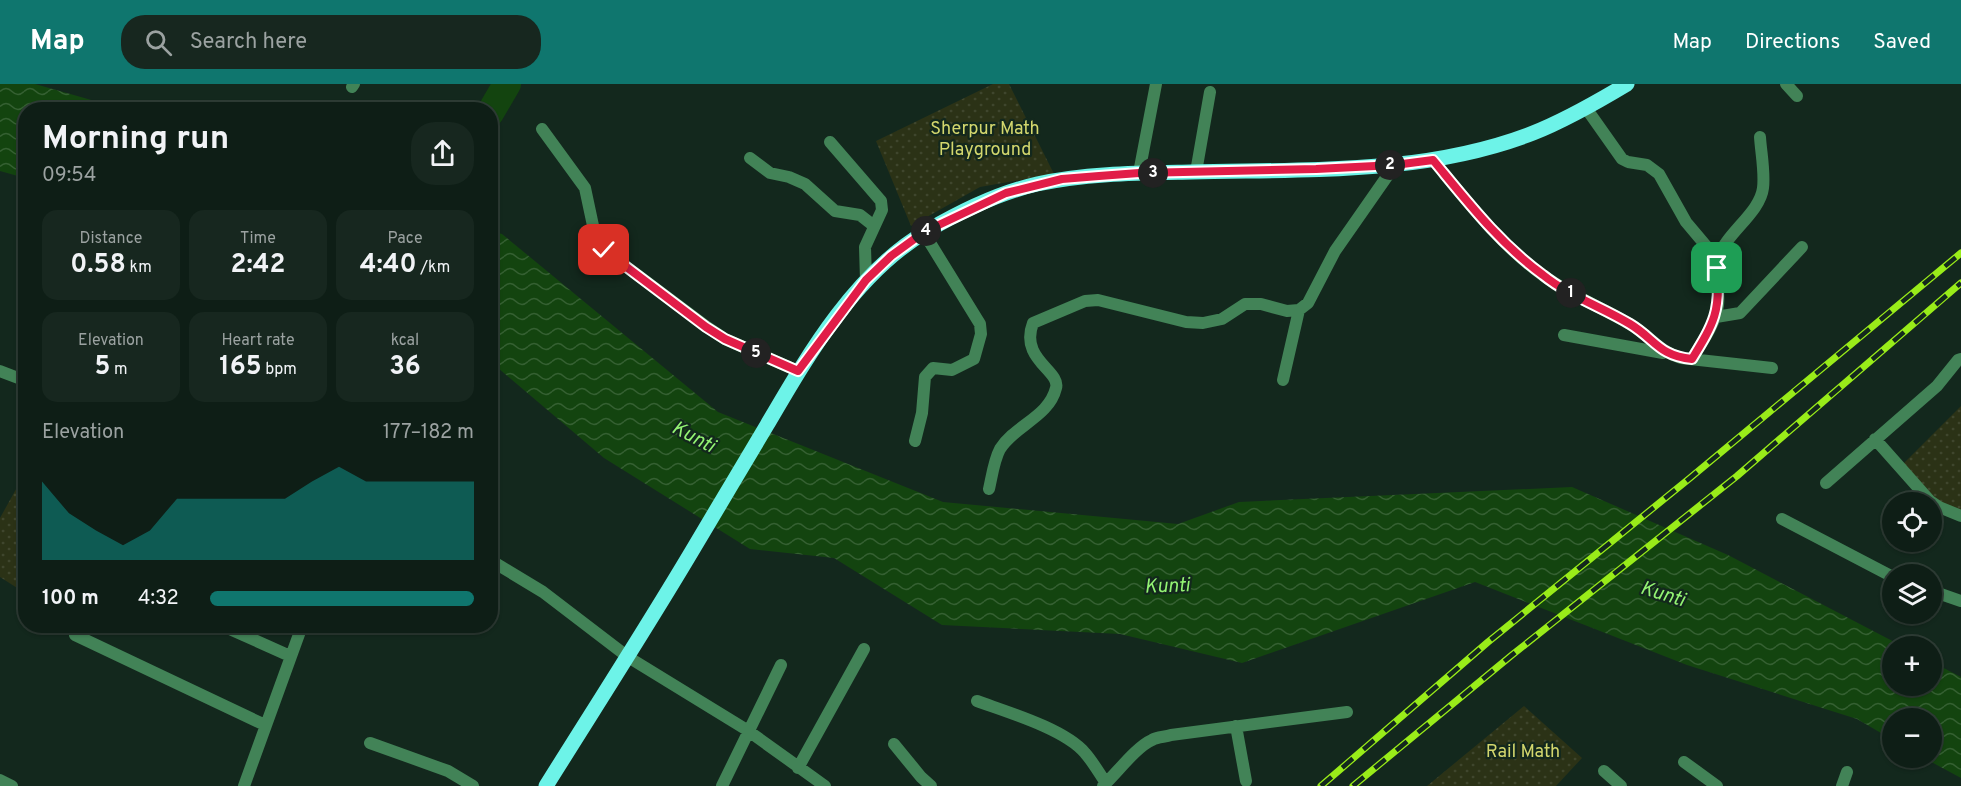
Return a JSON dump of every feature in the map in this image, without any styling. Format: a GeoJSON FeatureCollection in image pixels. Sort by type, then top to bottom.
{"type":"FeatureCollection","features":[{"type":"Feature","properties":{"kind":"main road"},"geometry":{"type":"LineString","coordinates":[[546,786],[694,549],[798,371],[866,280],[891,256],[924,232],[1006,193],[1062,179],[1139,173],[1395,165],[1433,160],[1497,145],[1535,132],[1586,108],[1627,84]]}},
{"type":"Feature","properties":{"kind":"street"},"geometry":{"type":"LineString","coordinates":[[1139,173],[1156,84]]}},
{"type":"Feature","properties":{"kind":"street"},"geometry":{"type":"LineString","coordinates":[[1786,84],[1797,96]]}},
{"type":"Feature","properties":{"kind":"street"},"geometry":{"type":"LineString","coordinates":[[1196,172],[1210,92]]}},
{"type":"Feature","properties":{"kind":"street"},"geometry":{"type":"LineString","coordinates":[[1586,108],[1622,159],[1647,165],[1659,174],[1686,222],[1718,260]]}},
{"type":"Feature","properties":{"kind":"street"},"geometry":{"type":"LineString","coordinates":[[542,129],[585,188],[596,235],[604,250],[725,339],[798,371]]}},
{"type":"Feature","properties":{"kind":"street"},"geometry":{"type":"LineString","coordinates":[[1692,359],[1716,317],[1718,260],[1723,248],[1757,202],[1763,189],[1760,137]]}},
{"type":"Feature","properties":{"kind":"street"},"geometry":{"type":"LineString","coordinates":[[830,142],[881,201],[882,210],[865,247],[866,280]]}},
{"type":"Feature","properties":{"kind":"street"},"geometry":{"type":"LineString","coordinates":[[750,158],[765,170],[805,184],[836,211],[860,215],[874,226]]}},
{"type":"Feature","properties":{"kind":"street"},"geometry":{"type":"LineString","coordinates":[[1433,160],[1503,243],[1516,254],[1564,289],[1644,333],[1653,344],[1667,353]]}},
{"type":"Feature","properties":{"kind":"street"},"geometry":{"type":"LineString","coordinates":[[989,489],[1000,449],[1046,408],[1057,386],[1055,377],[1034,355],[1030,333],[1033,323],[1085,301],[1098,300],[1186,322],[1203,323],[1222,319],[1245,304],[1261,304],[1287,311],[1299,310],[1308,303],[1335,251],[1395,165]]}},
{"type":"Feature","properties":{"kind":"street"},"geometry":{"type":"LineString","coordinates":[[915,441],[921,417],[926,376],[933,368],[952,369],[966,365],[974,359],[981,334],[980,324],[924,232]]}},
{"type":"Feature","properties":{"kind":"street"},"geometry":{"type":"LineString","coordinates":[[1716,317],[1740,313],[1802,247]]}},
{"type":"Feature","properties":{"kind":"street"},"geometry":{"type":"LineString","coordinates":[[1282,380],[1299,310]]}},
{"type":"Feature","properties":{"kind":"street"},"geometry":{"type":"LineString","coordinates":[[1564,335],[1692,359],[1772,368]]}},
{"type":"Feature","properties":{"kind":"street"},"geometry":{"type":"LineString","coordinates":[[1826,483],[1937,386],[1961,359]]}},
{"type":"Feature","properties":{"kind":"street"},"geometry":{"type":"LineString","coordinates":[[0,371],[18,378]]}},
{"type":"Feature","properties":{"kind":"street"},"geometry":{"type":"LineString","coordinates":[[1875,439],[1930,501],[1961,516]]}},
{"type":"Feature","properties":{"kind":"street"},"geometry":{"type":"LineString","coordinates":[[1782,519],[1882,571]]}},
{"type":"Feature","properties":{"kind":"street"},"geometry":{"type":"LineString","coordinates":[[498,565],[543,592],[628,657],[747,730],[825,786]]}},
{"type":"Feature","properties":{"kind":"street"},"geometry":{"type":"LineString","coordinates":[[1942,594],[1961,601]]}},
{"type":"Feature","properties":{"kind":"street"},"geometry":{"type":"LineString","coordinates":[[239,633],[290,656]]}},
{"type":"Feature","properties":{"kind":"street"},"geometry":{"type":"LineString","coordinates":[[244,786],[299,633]]}},
{"type":"Feature","properties":{"kind":"street"},"geometry":{"type":"LineString","coordinates":[[75,635],[265,725]]}},
{"type":"Feature","properties":{"kind":"street"},"geometry":{"type":"LineString","coordinates":[[798,768],[864,649]]}},
{"type":"Feature","properties":{"kind":"street"},"geometry":{"type":"LineString","coordinates":[[722,786],[780,665]]}},
{"type":"Feature","properties":{"kind":"street"},"geometry":{"type":"LineString","coordinates":[[977,700],[1051,730],[1071,741],[1084,752],[1105,785],[1136,750],[1152,740],[1236,726],[1347,712]]}},
{"type":"Feature","properties":{"kind":"street"},"geometry":{"type":"LineString","coordinates":[[1236,726],[1246,781]]}},
{"type":"Feature","properties":{"kind":"street"},"geometry":{"type":"LineString","coordinates":[[370,743],[448,771],[473,786]]}},
{"type":"Feature","properties":{"kind":"street"},"geometry":{"type":"LineString","coordinates":[[894,744],[931,786]]}},
{"type":"Feature","properties":{"kind":"street"},"geometry":{"type":"LineString","coordinates":[[1684,762],[1717,786]]}},
{"type":"Feature","properties":{"kind":"street"},"geometry":{"type":"LineString","coordinates":[[1604,771],[1621,786]]}},
{"type":"Feature","properties":{"kind":"street"},"geometry":{"type":"LineString","coordinates":[[1842,786],[1847,772]]}},
{"type":"Feature","properties":{"kind":"street"},"geometry":{"type":"LineString","coordinates":[[0,780],[12,786]]}},
{"type":"Feature","properties":{"kind":"green space","name":"Sherpur Math Playground"},"geometry":{"type":"Polygon","coordinates":[[[993,84],[1009,84],[1054,174],[980,187],[911,226],[876,141],[993,84]]]}},
{"type":"Feature","properties":{"kind":"green space"},"geometry":{"type":"Polygon","coordinates":[[[1961,406],[1961,519],[1942,504],[1942,492],[1926,492],[1897,470],[1961,406]]]}},
{"type":"Feature","properties":{"kind":"green space"},"geometry":{"type":"Polygon","coordinates":[[[18,486],[18,589],[0,577],[0,518],[18,486]]]}},
{"type":"Feature","properties":{"kind":"green space","name":"Rail Math"},"geometry":{"type":"Polygon","coordinates":[[[1524,706],[1582,758],[1556,786],[1427,786],[1524,706]]]}},
{"type":"Feature","properties":{"kind":"water"},"geometry":{"type":"Polygon","coordinates":[[[0,84],[35,84],[98,102],[18,102],[18,176],[0,171],[0,84]]]}},
{"type":"Feature","properties":{"kind":"water","name":"Kunti"},"geometry":{"type":"Polygon","coordinates":[[[498,233],[718,412],[943,502],[1178,524],[1239,502],[1572,487],[1728,555],[1883,636],[1882,696],[1942,696],[1942,667],[1961,677],[1961,778],[1942,768],[1942,708],[1882,708],[1882,734],[1857,719],[1687,665],[1475,582],[1242,663],[1120,634],[942,625],[834,558],[750,549],[604,458],[498,368],[498,233]]]}},
{"type":"Feature","properties":{"kind":"waterway"},"geometry":{"type":"LineString","coordinates":[[496,102],[507,84]]}},
{"type":"Feature","properties":{"kind":"railway"},"geometry":{"type":"LineString","coordinates":[[1321,786],[1488,642],[1961,253]]}},
{"type":"Feature","properties":{"kind":"railway"},"geometry":{"type":"LineString","coordinates":[[1353,786],[1512,655],[1737,476],[1961,283]]}},
{"type":"Feature","properties":{"kind":"route"},"geometry":{"type":"LineString","coordinates":[[604,250],[725,339],[798,371],[866,280],[891,256],[924,232],[1006,193],[1062,179],[1139,173],[1395,165],[1433,160],[1503,243],[1544,276],[1628,322],[1644,333],[1653,344],[1681,358],[1692,359],[1716,317],[1717,268]]}}]}
